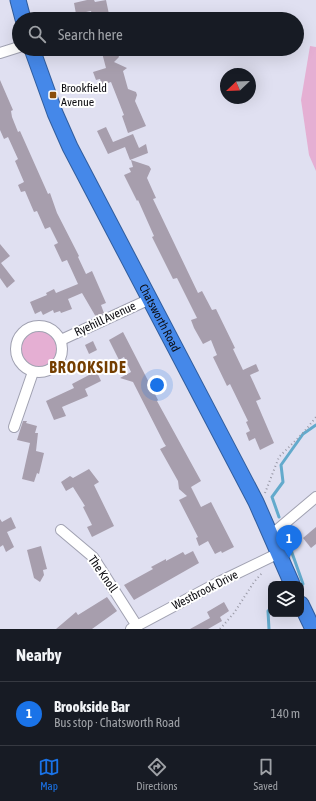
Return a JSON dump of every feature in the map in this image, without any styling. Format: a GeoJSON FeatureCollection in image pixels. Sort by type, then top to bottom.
{"type":"FeatureCollection","features":[{"type":"Feature","properties":{"kind":"highway"},"geometry":{"type":"LineString","coordinates":[[18,0],[21,12]]}},
{"type":"Feature","properties":{"kind":"highway","name":"Chatsworth Road"},"geometry":{"type":"LineString","coordinates":[[35,56],[55,113],[70,147],[256,502],[291,581]]}},
{"type":"Feature","properties":{"kind":"highway"},"geometry":{"type":"LineString","coordinates":[[304,609],[315,629]]}},
{"type":"Feature","properties":{"kind":"street"},"geometry":{"type":"LineString","coordinates":[[0,53],[12,49]]}},
{"type":"Feature","properties":{"kind":"street","name":"Ryehill Avenue"},"geometry":{"type":"LineString","coordinates":[[61,340],[150,299]]}},
{"type":"Feature","properties":{"kind":"street","name":"Ryehill Avenue"},"geometry":{"type":"LineString","coordinates":[[35,326],[51,328],[61,340],[62,355],[59,362],[48,371],[33,372],[26,368],[17,357],[16,349],[22,334],[35,326]]}},
{"type":"Feature","properties":{"kind":"street"},"geometry":{"type":"LineString","coordinates":[[14,427],[33,372]]}},
{"type":"Feature","properties":{"kind":"street"},"geometry":{"type":"LineString","coordinates":[[271,535],[316,497]]}},
{"type":"Feature","properties":{"kind":"street","name":"The Knoll"},"geometry":{"type":"LineString","coordinates":[[61,530],[93,558],[134,627]]}},
{"type":"Feature","properties":{"kind":"street","name":"Westbrook Drive"},"geometry":{"type":"LineString","coordinates":[[134,627],[219,582],[279,553]]}},
{"type":"Feature","properties":{"kind":"path"},"geometry":{"type":"LineString","coordinates":[[256,502],[262,499],[279,458],[316,417]]}},
{"type":"Feature","properties":{"kind":"path"},"geometry":{"type":"LineString","coordinates":[[220,629],[234,613],[254,582],[263,572]]}},
{"type":"Feature","properties":{"kind":"shaded area"},"geometry":{"type":"Polygon","coordinates":[[[310,46],[316,47],[316,171],[309,155],[301,100],[310,46]]]}},
{"type":"Feature","properties":{"kind":"shaded area"},"geometry":{"type":"Polygon","coordinates":[[[40,330],[50,333],[56,339],[59,349],[56,359],[50,365],[40,368],[30,365],[24,359],[21,349],[24,339],[30,333],[40,330]]]}},
{"type":"Feature","properties":{"kind":"building"},"geometry":{"type":"Polygon","coordinates":[[[87,0],[94,0],[95,2],[106,0],[109,12],[76,12],[74,3],[87,0]]]}},
{"type":"Feature","properties":{"kind":"building"},"geometry":{"type":"Polygon","coordinates":[[[103,56],[119,56],[114,62],[127,68],[123,71],[128,89],[136,92],[137,95],[135,101],[146,126],[128,133],[122,116],[124,115],[111,82],[102,85],[100,79],[96,80],[93,72],[106,68],[103,56]]]}},
{"type":"Feature","properties":{"kind":"building"},"geometry":{"type":"Polygon","coordinates":[[[0,80],[13,110],[11,111],[12,117],[18,132],[20,131],[48,194],[50,193],[57,213],[79,256],[78,257],[86,274],[92,271],[106,303],[101,305],[104,313],[96,317],[82,293],[68,299],[72,309],[61,313],[60,311],[54,313],[53,310],[43,315],[41,311],[35,314],[30,302],[47,295],[46,293],[54,289],[56,293],[78,284],[67,260],[62,262],[54,245],[58,243],[50,227],[45,229],[37,211],[34,212],[25,191],[21,192],[18,185],[24,182],[15,161],[18,159],[8,137],[4,139],[0,130],[0,80]]]}},
{"type":"Feature","properties":{"kind":"building"},"geometry":{"type":"Polygon","coordinates":[[[106,127],[113,142],[133,134],[139,148],[146,144],[148,153],[130,160],[125,147],[108,154],[97,131],[106,127]]]}},
{"type":"Feature","properties":{"kind":"building"},"geometry":{"type":"Polygon","coordinates":[[[131,160],[149,166],[151,169],[147,178],[156,198],[153,199],[198,293],[202,291],[212,310],[216,309],[235,348],[233,349],[243,370],[256,364],[259,371],[250,375],[261,399],[256,401],[274,443],[260,450],[255,438],[249,441],[246,433],[250,431],[246,422],[248,421],[230,384],[227,386],[213,357],[217,355],[211,340],[203,344],[194,328],[191,320],[197,318],[177,278],[173,279],[152,237],[154,236],[138,200],[137,201],[124,175],[131,172],[129,168],[133,167],[131,160]]]}},
{"type":"Feature","properties":{"kind":"building"},"geometry":{"type":"Polygon","coordinates":[[[0,244],[10,256],[1,263],[15,281],[7,288],[0,278],[0,244]]]}},
{"type":"Feature","properties":{"kind":"building"},"geometry":{"type":"Polygon","coordinates":[[[123,332],[158,400],[157,401],[201,481],[191,487],[201,507],[211,502],[234,547],[222,553],[221,551],[215,554],[208,541],[199,546],[196,538],[198,537],[179,500],[187,496],[179,489],[178,481],[160,449],[166,446],[133,382],[120,378],[131,372],[124,357],[119,360],[109,340],[123,332]]]}},
{"type":"Feature","properties":{"kind":"building"},"geometry":{"type":"Polygon","coordinates":[[[93,341],[97,350],[89,354],[85,345],[93,341]]]}},
{"type":"Feature","properties":{"kind":"building"},"geometry":{"type":"Polygon","coordinates":[[[94,366],[101,381],[85,389],[88,396],[62,407],[66,416],[54,420],[46,401],[74,388],[72,384],[89,375],[87,370],[94,366]]]}},
{"type":"Feature","properties":{"kind":"building"},"geometry":{"type":"Polygon","coordinates":[[[23,421],[27,421],[26,423],[37,426],[35,433],[38,433],[36,451],[44,453],[39,474],[37,473],[34,482],[22,479],[30,443],[17,440],[23,421]]]}},
{"type":"Feature","properties":{"kind":"building"},"geometry":{"type":"Polygon","coordinates":[[[89,469],[99,482],[94,485],[114,526],[92,537],[87,527],[92,525],[83,507],[85,506],[73,487],[66,491],[61,482],[70,476],[73,478],[89,469]]]}},
{"type":"Feature","properties":{"kind":"building"},"geometry":{"type":"Polygon","coordinates":[[[11,517],[16,528],[7,532],[14,547],[6,552],[3,545],[0,547],[0,519],[2,522],[11,517]]]}},
{"type":"Feature","properties":{"kind":"building"},"geometry":{"type":"Polygon","coordinates":[[[316,527],[316,544],[311,548],[303,538],[316,527]]]}},
{"type":"Feature","properties":{"kind":"building"},"geometry":{"type":"Polygon","coordinates":[[[41,546],[47,569],[43,570],[44,575],[40,582],[34,578],[27,550],[41,546]]]}},
{"type":"Feature","properties":{"kind":"building"},"geometry":{"type":"Polygon","coordinates":[[[193,551],[199,563],[134,600],[124,585],[153,569],[151,567],[166,559],[166,561],[183,552],[185,555],[193,551]]]}},
{"type":"Feature","properties":{"kind":"building"},"geometry":{"type":"Polygon","coordinates":[[[107,597],[117,611],[92,629],[56,629],[76,612],[78,615],[107,597]]]}},
{"type":"Feature","properties":{"kind":"building"},"geometry":{"type":"Polygon","coordinates":[[[224,602],[229,611],[220,617],[222,621],[208,629],[190,629],[210,618],[207,612],[224,602]]]}},
{"type":"Feature","properties":{"kind":"waterway"},"geometry":{"type":"LineString","coordinates":[[279,517],[272,497],[283,482],[281,465],[303,434],[316,425]]}},
{"type":"Feature","properties":{"kind":"waterway"},"geometry":{"type":"LineString","coordinates":[[285,533],[302,581]]}},
{"type":"Feature","properties":{"kind":"waterway"},"geometry":{"type":"LineString","coordinates":[[268,617],[269,629]]}},
{"type":"Feature","properties":{"kind":"place","name":"Brookfield Avenue"},"geometry":{"type":"Point","coordinates":[53,95]}},
{"type":"Feature","properties":{"kind":"place","name":"Brookside Bar"},"geometry":{"type":"Point","coordinates":[289,558]}},
{"type":"Feature","properties":{"kind":"district","name":"BROOKSIDE"},"geometry":{"type":"Point","coordinates":[88,367]}}]}
